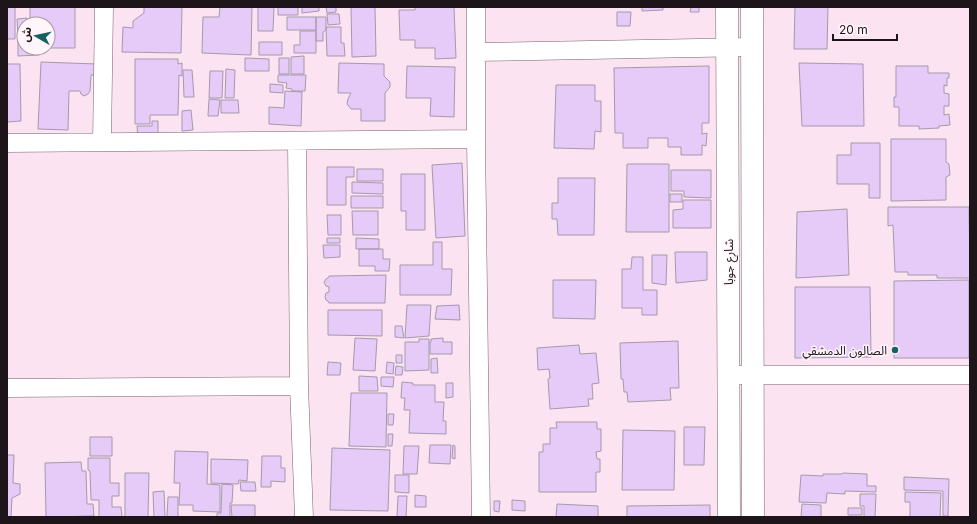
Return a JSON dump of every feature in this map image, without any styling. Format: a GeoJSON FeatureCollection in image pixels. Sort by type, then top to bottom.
{"type":"FeatureCollection","features":[{"type":"Feature","properties":{"kind":"street"},"geometry":{"type":"LineString","coordinates":[[102,142],[104,7]]}},
{"type":"Feature","properties":{"kind":"street"},"geometry":{"type":"LineString","coordinates":[[476,7],[476,139],[481,517]]}},
{"type":"Feature","properties":{"kind":"street","name":"شارع جوبا"},"geometry":{"type":"LineString","coordinates":[[727,7],[729,517]]}},
{"type":"Feature","properties":{"kind":"street","name":"شارع جوبا"},"geometry":{"type":"LineString","coordinates":[[752,7],[753,517]]}},
{"type":"Feature","properties":{"kind":"street"},"geometry":{"type":"LineString","coordinates":[[477,52],[752,47]]}},
{"type":"Feature","properties":{"kind":"street"},"geometry":{"type":"LineString","coordinates":[[7,143],[476,139]]}},
{"type":"Feature","properties":{"kind":"street"},"geometry":{"type":"LineString","coordinates":[[297,141],[299,386],[304,517]]}},
{"type":"Feature","properties":{"kind":"street"},"geometry":{"type":"LineString","coordinates":[[729,375],[970,375]]}},
{"type":"Feature","properties":{"kind":"street"},"geometry":{"type":"LineString","coordinates":[[7,388],[299,386]]}},
{"type":"Feature","properties":{"kind":"building"},"geometry":{"type":"Polygon","coordinates":[[[7,7],[15,7],[15,39],[7,39],[7,7]]]}},
{"type":"Feature","properties":{"kind":"building"},"geometry":{"type":"Polygon","coordinates":[[[30,7],[75,7],[75,48],[56,48],[56,16],[30,16],[30,7]]]}},
{"type":"Feature","properties":{"kind":"building"},"geometry":{"type":"Polygon","coordinates":[[[144,7],[182,7],[181,53],[122,52],[123,27],[133,28],[133,21],[144,13],[144,7]]]}},
{"type":"Feature","properties":{"kind":"building"},"geometry":{"type":"Polygon","coordinates":[[[220,7],[252,7],[251,55],[202,53],[203,17],[219,17],[220,7]]]}},
{"type":"Feature","properties":{"kind":"building"},"geometry":{"type":"Polygon","coordinates":[[[258,7],[274,7],[273,31],[258,31],[258,7]]]}},
{"type":"Feature","properties":{"kind":"building"},"geometry":{"type":"Polygon","coordinates":[[[278,7],[298,7],[298,15],[278,15],[278,7]]]}},
{"type":"Feature","properties":{"kind":"building"},"geometry":{"type":"Polygon","coordinates":[[[302,7],[319,7],[319,11],[302,13],[302,7]]]}},
{"type":"Feature","properties":{"kind":"building"},"geometry":{"type":"Polygon","coordinates":[[[326,7],[336,7],[336,12],[327,13],[326,7]]]}},
{"type":"Feature","properties":{"kind":"building"},"geometry":{"type":"Polygon","coordinates":[[[351,7],[375,7],[376,56],[352,57],[351,7]]]}},
{"type":"Feature","properties":{"kind":"building"},"geometry":{"type":"Polygon","coordinates":[[[415,7],[454,7],[456,58],[435,59],[435,48],[415,48],[415,40],[400,40],[399,10],[415,10],[415,7]]]}},
{"type":"Feature","properties":{"kind":"building"},"geometry":{"type":"Polygon","coordinates":[[[642,7],[663,7],[663,10],[642,11],[642,7]]]}},
{"type":"Feature","properties":{"kind":"building"},"geometry":{"type":"Polygon","coordinates":[[[691,7],[699,7],[699,12],[690,12],[691,7]]]}},
{"type":"Feature","properties":{"kind":"building"},"geometry":{"type":"Polygon","coordinates":[[[795,7],[828,7],[827,49],[794,49],[795,7]]]}},
{"type":"Feature","properties":{"kind":"building"},"geometry":{"type":"Polygon","coordinates":[[[617,12],[631,12],[630,26],[617,26],[617,12]]]}},
{"type":"Feature","properties":{"kind":"building"},"geometry":{"type":"Polygon","coordinates":[[[327,14],[339,14],[340,24],[328,25],[327,14]]]}},
{"type":"Feature","properties":{"kind":"building"},"geometry":{"type":"Polygon","coordinates":[[[287,17],[316,17],[316,30],[287,30],[287,17]]]}},
{"type":"Feature","properties":{"kind":"building"},"geometry":{"type":"Polygon","coordinates":[[[316,17],[326,17],[326,30],[323,32],[323,41],[316,41],[316,17]]]}},
{"type":"Feature","properties":{"kind":"building"},"geometry":{"type":"Polygon","coordinates":[[[326,27],[341,27],[341,43],[344,43],[345,56],[327,56],[326,27]]]}},
{"type":"Feature","properties":{"kind":"building"},"geometry":{"type":"Polygon","coordinates":[[[300,31],[316,31],[316,53],[294,53],[294,45],[300,45],[300,31]]]}},
{"type":"Feature","properties":{"kind":"building"},"geometry":{"type":"Polygon","coordinates":[[[259,42],[282,42],[282,55],[259,55],[259,42]]]}},
{"type":"Feature","properties":{"kind":"building"},"geometry":{"type":"Polygon","coordinates":[[[304,56],[304,74],[291,74],[291,57],[304,56]]]}},
{"type":"Feature","properties":{"kind":"building"},"geometry":{"type":"Polygon","coordinates":[[[245,58],[269,59],[269,71],[245,71],[245,58]]]}},
{"type":"Feature","properties":{"kind":"building"},"geometry":{"type":"Polygon","coordinates":[[[279,58],[289,58],[289,74],[279,74],[279,58]]]}},
{"type":"Feature","properties":{"kind":"building"},"geometry":{"type":"Polygon","coordinates":[[[135,59],[178,59],[178,64],[182,63],[182,76],[179,75],[178,115],[150,115],[150,124],[135,124],[135,59]]]}},
{"type":"Feature","properties":{"kind":"building"},"geometry":{"type":"Polygon","coordinates":[[[41,62],[97,64],[97,75],[91,75],[90,91],[88,94],[84,96],[80,91],[69,91],[68,130],[38,129],[41,62]]]}},
{"type":"Feature","properties":{"kind":"building"},"geometry":{"type":"Polygon","coordinates":[[[339,63],[384,64],[384,76],[390,82],[390,87],[385,93],[385,121],[361,121],[361,109],[351,109],[347,104],[351,93],[338,93],[339,63]]]}},
{"type":"Feature","properties":{"kind":"building"},"geometry":{"type":"Polygon","coordinates":[[[799,63],[863,64],[864,126],[802,126],[799,63]]]}},
{"type":"Feature","properties":{"kind":"building"},"geometry":{"type":"Polygon","coordinates":[[[7,64],[20,64],[21,121],[7,122],[7,64]]]}},
{"type":"Feature","properties":{"kind":"building"},"geometry":{"type":"Polygon","coordinates":[[[407,66],[455,67],[454,117],[430,116],[431,98],[406,98],[407,66]]]}},
{"type":"Feature","properties":{"kind":"building"},"geometry":{"type":"Polygon","coordinates":[[[709,66],[709,123],[702,123],[702,134],[707,133],[706,146],[702,145],[702,155],[681,155],[681,147],[668,147],[668,138],[648,138],[648,148],[623,148],[623,133],[615,133],[614,68],[709,66]]]}},
{"type":"Feature","properties":{"kind":"building"},"geometry":{"type":"Polygon","coordinates":[[[896,66],[928,66],[928,73],[949,73],[949,78],[947,78],[947,86],[944,85],[944,93],[949,94],[949,106],[944,106],[944,115],[949,114],[950,125],[939,126],[939,128],[919,129],[919,126],[899,126],[899,107],[894,107],[894,97],[896,97],[896,66]]]}},
{"type":"Feature","properties":{"kind":"building"},"geometry":{"type":"Polygon","coordinates":[[[226,69],[235,70],[234,98],[225,98],[226,69]]]}},
{"type":"Feature","properties":{"kind":"building"},"geometry":{"type":"Polygon","coordinates":[[[183,70],[192,70],[194,97],[184,97],[183,70]]]}},
{"type":"Feature","properties":{"kind":"building"},"geometry":{"type":"Polygon","coordinates":[[[210,71],[223,71],[222,98],[209,98],[210,71]]]}},
{"type":"Feature","properties":{"kind":"building"},"geometry":{"type":"Polygon","coordinates":[[[278,75],[306,75],[305,91],[292,91],[292,89],[286,88],[287,83],[278,82],[278,75]]]}},
{"type":"Feature","properties":{"kind":"building"},"geometry":{"type":"Polygon","coordinates":[[[270,84],[283,85],[283,93],[270,92],[270,84]]]}},
{"type":"Feature","properties":{"kind":"building"},"geometry":{"type":"Polygon","coordinates":[[[556,85],[595,85],[595,101],[601,101],[601,132],[595,131],[594,149],[554,148],[556,85]]]}},
{"type":"Feature","properties":{"kind":"building"},"geometry":{"type":"Polygon","coordinates":[[[285,91],[302,92],[301,126],[269,124],[269,107],[284,108],[285,91]]]}},
{"type":"Feature","properties":{"kind":"building"},"geometry":{"type":"Polygon","coordinates":[[[209,99],[220,100],[218,116],[208,116],[209,99]]]}},
{"type":"Feature","properties":{"kind":"building"},"geometry":{"type":"Polygon","coordinates":[[[221,100],[238,100],[239,113],[221,113],[221,100]]]}},
{"type":"Feature","properties":{"kind":"building"},"geometry":{"type":"Polygon","coordinates":[[[191,110],[193,130],[182,131],[182,111],[191,110]]]}},
{"type":"Feature","properties":{"kind":"building"},"geometry":{"type":"Polygon","coordinates":[[[152,121],[158,121],[158,138],[138,139],[137,126],[152,126],[152,121]]]}},
{"type":"Feature","properties":{"kind":"building"},"geometry":{"type":"Polygon","coordinates":[[[891,139],[946,139],[946,162],[949,164],[950,175],[946,177],[946,200],[891,201],[891,139]]]}},
{"type":"Feature","properties":{"kind":"building"},"geometry":{"type":"Polygon","coordinates":[[[851,143],[880,143],[880,198],[869,198],[869,184],[837,184],[837,155],[851,155],[851,143]]]}},
{"type":"Feature","properties":{"kind":"building"},"geometry":{"type":"Polygon","coordinates":[[[462,163],[465,236],[436,238],[432,165],[462,163]]]}},
{"type":"Feature","properties":{"kind":"building"},"geometry":{"type":"Polygon","coordinates":[[[627,164],[669,164],[669,232],[626,232],[627,164]]]}},
{"type":"Feature","properties":{"kind":"building"},"geometry":{"type":"Polygon","coordinates":[[[327,167],[354,167],[354,177],[346,177],[346,205],[327,205],[327,167]]]}},
{"type":"Feature","properties":{"kind":"building"},"geometry":{"type":"Polygon","coordinates":[[[357,169],[383,169],[383,181],[357,181],[357,169]]]}},
{"type":"Feature","properties":{"kind":"building"},"geometry":{"type":"Polygon","coordinates":[[[671,170],[711,170],[711,198],[684,197],[684,191],[671,191],[671,170]]]}},
{"type":"Feature","properties":{"kind":"building"},"geometry":{"type":"Polygon","coordinates":[[[401,174],[425,174],[425,230],[406,230],[406,211],[401,211],[401,174]]]}},
{"type":"Feature","properties":{"kind":"building"},"geometry":{"type":"Polygon","coordinates":[[[558,178],[595,178],[594,235],[558,235],[557,219],[552,219],[552,203],[558,203],[558,178]]]}},
{"type":"Feature","properties":{"kind":"building"},"geometry":{"type":"Polygon","coordinates":[[[352,182],[383,183],[383,194],[352,193],[352,182]]]}},
{"type":"Feature","properties":{"kind":"building"},"geometry":{"type":"Polygon","coordinates":[[[670,194],[682,194],[682,202],[670,202],[670,194]]]}},
{"type":"Feature","properties":{"kind":"building"},"geometry":{"type":"Polygon","coordinates":[[[351,196],[383,196],[383,208],[351,208],[351,196]]]}},
{"type":"Feature","properties":{"kind":"building"},"geometry":{"type":"Polygon","coordinates":[[[683,200],[711,200],[711,228],[673,228],[673,210],[683,209],[683,200]]]}},
{"type":"Feature","properties":{"kind":"building"},"geometry":{"type":"Polygon","coordinates":[[[888,207],[969,207],[970,278],[937,278],[937,275],[908,275],[908,272],[895,272],[893,225],[888,226],[888,207]]]}},
{"type":"Feature","properties":{"kind":"building"},"geometry":{"type":"Polygon","coordinates":[[[847,209],[849,275],[796,278],[797,212],[847,209]]]}},
{"type":"Feature","properties":{"kind":"building"},"geometry":{"type":"Polygon","coordinates":[[[352,211],[378,211],[378,235],[353,235],[352,211]]]}},
{"type":"Feature","properties":{"kind":"building"},"geometry":{"type":"Polygon","coordinates":[[[327,215],[341,215],[341,235],[328,235],[327,215]]]}},
{"type":"Feature","properties":{"kind":"building"},"geometry":{"type":"Polygon","coordinates":[[[327,238],[340,238],[340,243],[327,243],[327,238]]]}},
{"type":"Feature","properties":{"kind":"building"},"geometry":{"type":"Polygon","coordinates":[[[356,238],[379,239],[379,249],[356,249],[356,238]]]}},
{"type":"Feature","properties":{"kind":"building"},"geometry":{"type":"Polygon","coordinates":[[[433,242],[442,242],[442,269],[452,269],[451,295],[400,295],[400,265],[433,265],[433,242]]]}},
{"type":"Feature","properties":{"kind":"building"},"geometry":{"type":"Polygon","coordinates":[[[323,245],[340,245],[340,257],[324,258],[323,245]]]}},
{"type":"Feature","properties":{"kind":"building"},"geometry":{"type":"Polygon","coordinates":[[[359,249],[383,249],[383,259],[390,259],[389,271],[375,271],[375,266],[359,266],[359,249]]]}},
{"type":"Feature","properties":{"kind":"building"},"geometry":{"type":"Polygon","coordinates":[[[675,252],[707,252],[707,280],[676,283],[675,252]]]}},
{"type":"Feature","properties":{"kind":"building"},"geometry":{"type":"Polygon","coordinates":[[[652,255],[667,255],[666,285],[652,283],[652,255]]]}},
{"type":"Feature","properties":{"kind":"building"},"geometry":{"type":"Polygon","coordinates":[[[632,257],[643,257],[643,290],[657,290],[657,315],[642,315],[642,308],[622,308],[622,269],[631,269],[632,257]]]}},
{"type":"Feature","properties":{"kind":"building"},"geometry":{"type":"Polygon","coordinates":[[[386,275],[385,303],[329,303],[326,300],[325,297],[326,293],[329,292],[329,287],[326,286],[324,282],[329,276],[386,275]]]}},
{"type":"Feature","properties":{"kind":"building"},"geometry":{"type":"Polygon","coordinates":[[[553,280],[596,280],[595,319],[553,318],[553,280]]]}},
{"type":"Feature","properties":{"kind":"building"},"geometry":{"type":"Polygon","coordinates":[[[969,280],[969,358],[894,358],[894,281],[969,280]]]}},
{"type":"Feature","properties":{"kind":"building"},"geometry":{"type":"Polygon","coordinates":[[[795,287],[870,287],[871,357],[795,358],[795,287]]]}},
{"type":"Feature","properties":{"kind":"building"},"geometry":{"type":"Polygon","coordinates":[[[407,305],[431,305],[429,336],[405,338],[407,305]]]}},
{"type":"Feature","properties":{"kind":"building"},"geometry":{"type":"Polygon","coordinates":[[[459,305],[460,320],[435,319],[437,306],[459,305]]]}},
{"type":"Feature","properties":{"kind":"building"},"geometry":{"type":"Polygon","coordinates":[[[328,310],[382,310],[382,336],[328,335],[328,310]]]}},
{"type":"Feature","properties":{"kind":"building"},"geometry":{"type":"Polygon","coordinates":[[[395,326],[402,326],[404,338],[395,337],[395,326]]]}},
{"type":"Feature","properties":{"kind":"building"},"geometry":{"type":"Polygon","coordinates":[[[355,338],[377,339],[375,371],[353,370],[355,338]]]}},
{"type":"Feature","properties":{"kind":"building"},"geometry":{"type":"Polygon","coordinates":[[[443,338],[443,342],[452,342],[452,354],[430,354],[431,339],[443,338]]]}},
{"type":"Feature","properties":{"kind":"building"},"geometry":{"type":"Polygon","coordinates":[[[419,339],[429,339],[429,370],[405,371],[405,342],[419,342],[419,339]]]}},
{"type":"Feature","properties":{"kind":"building"},"geometry":{"type":"Polygon","coordinates":[[[678,341],[679,388],[670,388],[671,400],[628,402],[627,392],[624,392],[623,379],[621,379],[620,343],[678,341]]]}},
{"type":"Feature","properties":{"kind":"building"},"geometry":{"type":"Polygon","coordinates":[[[579,345],[580,354],[596,353],[599,383],[592,384],[593,399],[588,399],[589,406],[550,409],[548,379],[550,378],[549,369],[538,370],[537,348],[579,345]]]}},
{"type":"Feature","properties":{"kind":"building"},"geometry":{"type":"Polygon","coordinates":[[[396,355],[402,355],[402,363],[396,363],[396,355]]]}},
{"type":"Feature","properties":{"kind":"building"},"geometry":{"type":"Polygon","coordinates":[[[437,358],[438,373],[431,373],[431,359],[437,358]]]}},
{"type":"Feature","properties":{"kind":"building"},"geometry":{"type":"Polygon","coordinates":[[[328,362],[341,363],[340,375],[327,375],[328,362]]]}},
{"type":"Feature","properties":{"kind":"building"},"geometry":{"type":"Polygon","coordinates":[[[387,362],[394,363],[393,374],[386,373],[387,362]]]}},
{"type":"Feature","properties":{"kind":"building"},"geometry":{"type":"Polygon","coordinates":[[[396,366],[403,367],[402,375],[395,375],[396,366]]]}},
{"type":"Feature","properties":{"kind":"building"},"geometry":{"type":"Polygon","coordinates":[[[359,376],[377,377],[378,391],[359,391],[359,376]]]}},
{"type":"Feature","properties":{"kind":"building"},"geometry":{"type":"Polygon","coordinates":[[[381,377],[394,377],[393,387],[381,386],[381,377]]]}},
{"type":"Feature","properties":{"kind":"building"},"geometry":{"type":"Polygon","coordinates":[[[402,382],[413,383],[413,385],[435,385],[435,402],[444,402],[443,421],[446,421],[446,434],[409,433],[410,410],[404,410],[405,398],[401,398],[402,382]]]}},
{"type":"Feature","properties":{"kind":"building"},"geometry":{"type":"Polygon","coordinates":[[[446,383],[453,383],[453,397],[446,398],[446,383]]]}},
{"type":"Feature","properties":{"kind":"building"},"geometry":{"type":"Polygon","coordinates":[[[351,393],[387,393],[386,447],[349,446],[351,393]]]}},
{"type":"Feature","properties":{"kind":"building"},"geometry":{"type":"Polygon","coordinates":[[[388,414],[394,414],[393,425],[388,425],[388,414]]]}},
{"type":"Feature","properties":{"kind":"building"},"geometry":{"type":"Polygon","coordinates":[[[556,422],[597,422],[597,429],[601,429],[601,451],[596,452],[597,459],[600,459],[600,472],[596,472],[596,492],[539,492],[539,452],[543,452],[543,444],[550,444],[550,428],[557,428],[556,422]]]}},
{"type":"Feature","properties":{"kind":"building"},"geometry":{"type":"Polygon","coordinates":[[[684,427],[705,427],[704,465],[684,465],[684,427]]]}},
{"type":"Feature","properties":{"kind":"building"},"geometry":{"type":"Polygon","coordinates":[[[623,430],[675,431],[674,490],[622,490],[623,430]]]}},
{"type":"Feature","properties":{"kind":"building"},"geometry":{"type":"Polygon","coordinates":[[[388,434],[393,434],[392,446],[388,446],[388,434]]]}},
{"type":"Feature","properties":{"kind":"building"},"geometry":{"type":"Polygon","coordinates":[[[90,437],[112,437],[112,456],[90,456],[90,437]]]}},
{"type":"Feature","properties":{"kind":"building"},"geometry":{"type":"Polygon","coordinates":[[[430,445],[451,445],[450,464],[429,463],[430,445]]]}},
{"type":"Feature","properties":{"kind":"building"},"geometry":{"type":"Polygon","coordinates":[[[453,445],[455,446],[455,459],[452,458],[453,445]]]}},
{"type":"Feature","properties":{"kind":"building"},"geometry":{"type":"Polygon","coordinates":[[[404,446],[419,446],[417,474],[403,474],[404,446]]]}},
{"type":"Feature","properties":{"kind":"building"},"geometry":{"type":"Polygon","coordinates":[[[332,448],[390,450],[388,511],[330,510],[332,448]]]}},
{"type":"Feature","properties":{"kind":"building"},"geometry":{"type":"Polygon","coordinates":[[[175,451],[208,452],[207,484],[220,485],[220,512],[193,511],[193,505],[179,505],[180,483],[174,483],[175,451]]]}},
{"type":"Feature","properties":{"kind":"building"},"geometry":{"type":"Polygon","coordinates":[[[7,455],[14,455],[13,483],[20,484],[20,494],[12,498],[11,517],[7,517],[7,455]]]}},
{"type":"Feature","properties":{"kind":"building"},"geometry":{"type":"Polygon","coordinates":[[[262,456],[281,456],[281,468],[285,468],[285,482],[271,481],[271,487],[261,487],[262,456]]]}},
{"type":"Feature","properties":{"kind":"building"},"geometry":{"type":"Polygon","coordinates":[[[88,458],[110,458],[110,483],[119,483],[119,496],[112,496],[112,507],[121,507],[122,517],[99,517],[99,500],[91,500],[88,458]]]}},
{"type":"Feature","properties":{"kind":"building"},"geometry":{"type":"Polygon","coordinates":[[[211,459],[248,460],[247,481],[239,480],[238,484],[211,483],[211,459]]]}},
{"type":"Feature","properties":{"kind":"building"},"geometry":{"type":"Polygon","coordinates":[[[81,462],[82,471],[86,471],[87,504],[93,504],[94,516],[46,517],[45,463],[81,462]]]}},
{"type":"Feature","properties":{"kind":"building"},"geometry":{"type":"Polygon","coordinates":[[[125,473],[149,473],[148,517],[125,517],[125,473]]]}},
{"type":"Feature","properties":{"kind":"building"},"geometry":{"type":"Polygon","coordinates":[[[823,474],[867,474],[867,486],[876,486],[876,492],[845,491],[845,494],[827,493],[826,503],[799,502],[801,475],[823,476],[823,474]]]}},
{"type":"Feature","properties":{"kind":"building"},"geometry":{"type":"Polygon","coordinates":[[[395,475],[409,475],[409,493],[395,492],[395,475]]]}},
{"type":"Feature","properties":{"kind":"building"},"geometry":{"type":"Polygon","coordinates":[[[904,477],[949,479],[948,516],[943,516],[943,491],[904,490],[904,477]]]}},
{"type":"Feature","properties":{"kind":"building"},"geometry":{"type":"Polygon","coordinates":[[[240,482],[255,482],[256,491],[241,491],[240,482]]]}},
{"type":"Feature","properties":{"kind":"building"},"geometry":{"type":"Polygon","coordinates":[[[222,484],[233,485],[232,503],[230,503],[230,517],[217,517],[217,513],[221,513],[222,484]]]}},
{"type":"Feature","properties":{"kind":"building"},"geometry":{"type":"Polygon","coordinates":[[[164,491],[165,517],[154,517],[153,492],[164,491]]]}},
{"type":"Feature","properties":{"kind":"building"},"geometry":{"type":"Polygon","coordinates":[[[905,492],[941,493],[940,517],[910,517],[910,502],[905,502],[905,492]]]}},
{"type":"Feature","properties":{"kind":"building"},"geometry":{"type":"Polygon","coordinates":[[[860,494],[876,494],[875,517],[864,517],[864,506],[860,506],[860,494]]]}},
{"type":"Feature","properties":{"kind":"building"},"geometry":{"type":"Polygon","coordinates":[[[415,495],[426,496],[426,507],[415,507],[415,495]]]}},
{"type":"Feature","properties":{"kind":"building"},"geometry":{"type":"Polygon","coordinates":[[[398,496],[407,496],[406,517],[397,517],[398,496]]]}},
{"type":"Feature","properties":{"kind":"building"},"geometry":{"type":"Polygon","coordinates":[[[168,497],[178,497],[178,517],[167,517],[168,497]]]}},
{"type":"Feature","properties":{"kind":"building"},"geometry":{"type":"Polygon","coordinates":[[[512,500],[525,501],[525,511],[512,510],[512,500]]]}},
{"type":"Feature","properties":{"kind":"building"},"geometry":{"type":"Polygon","coordinates":[[[494,501],[500,501],[499,512],[494,511],[494,501]]]}},
{"type":"Feature","properties":{"kind":"building"},"geometry":{"type":"Polygon","coordinates":[[[557,504],[598,506],[598,517],[556,517],[557,504]]]}},
{"type":"Feature","properties":{"kind":"building"},"geometry":{"type":"Polygon","coordinates":[[[802,504],[821,505],[821,517],[801,517],[802,504]]]}},
{"type":"Feature","properties":{"kind":"building"},"geometry":{"type":"Polygon","coordinates":[[[231,505],[255,505],[255,517],[232,517],[231,505]]]}},
{"type":"Feature","properties":{"kind":"building"},"geometry":{"type":"Polygon","coordinates":[[[710,505],[710,517],[627,517],[627,506],[710,505]]]}},
{"type":"Feature","properties":{"kind":"building"},"geometry":{"type":"Polygon","coordinates":[[[848,508],[862,508],[862,515],[848,515],[848,508]]]}},
{"type":"Feature","properties":{"kind":"place","name":"الصالون الدمشقي"},"geometry":{"type":"Point","coordinates":[895,350]}}]}
